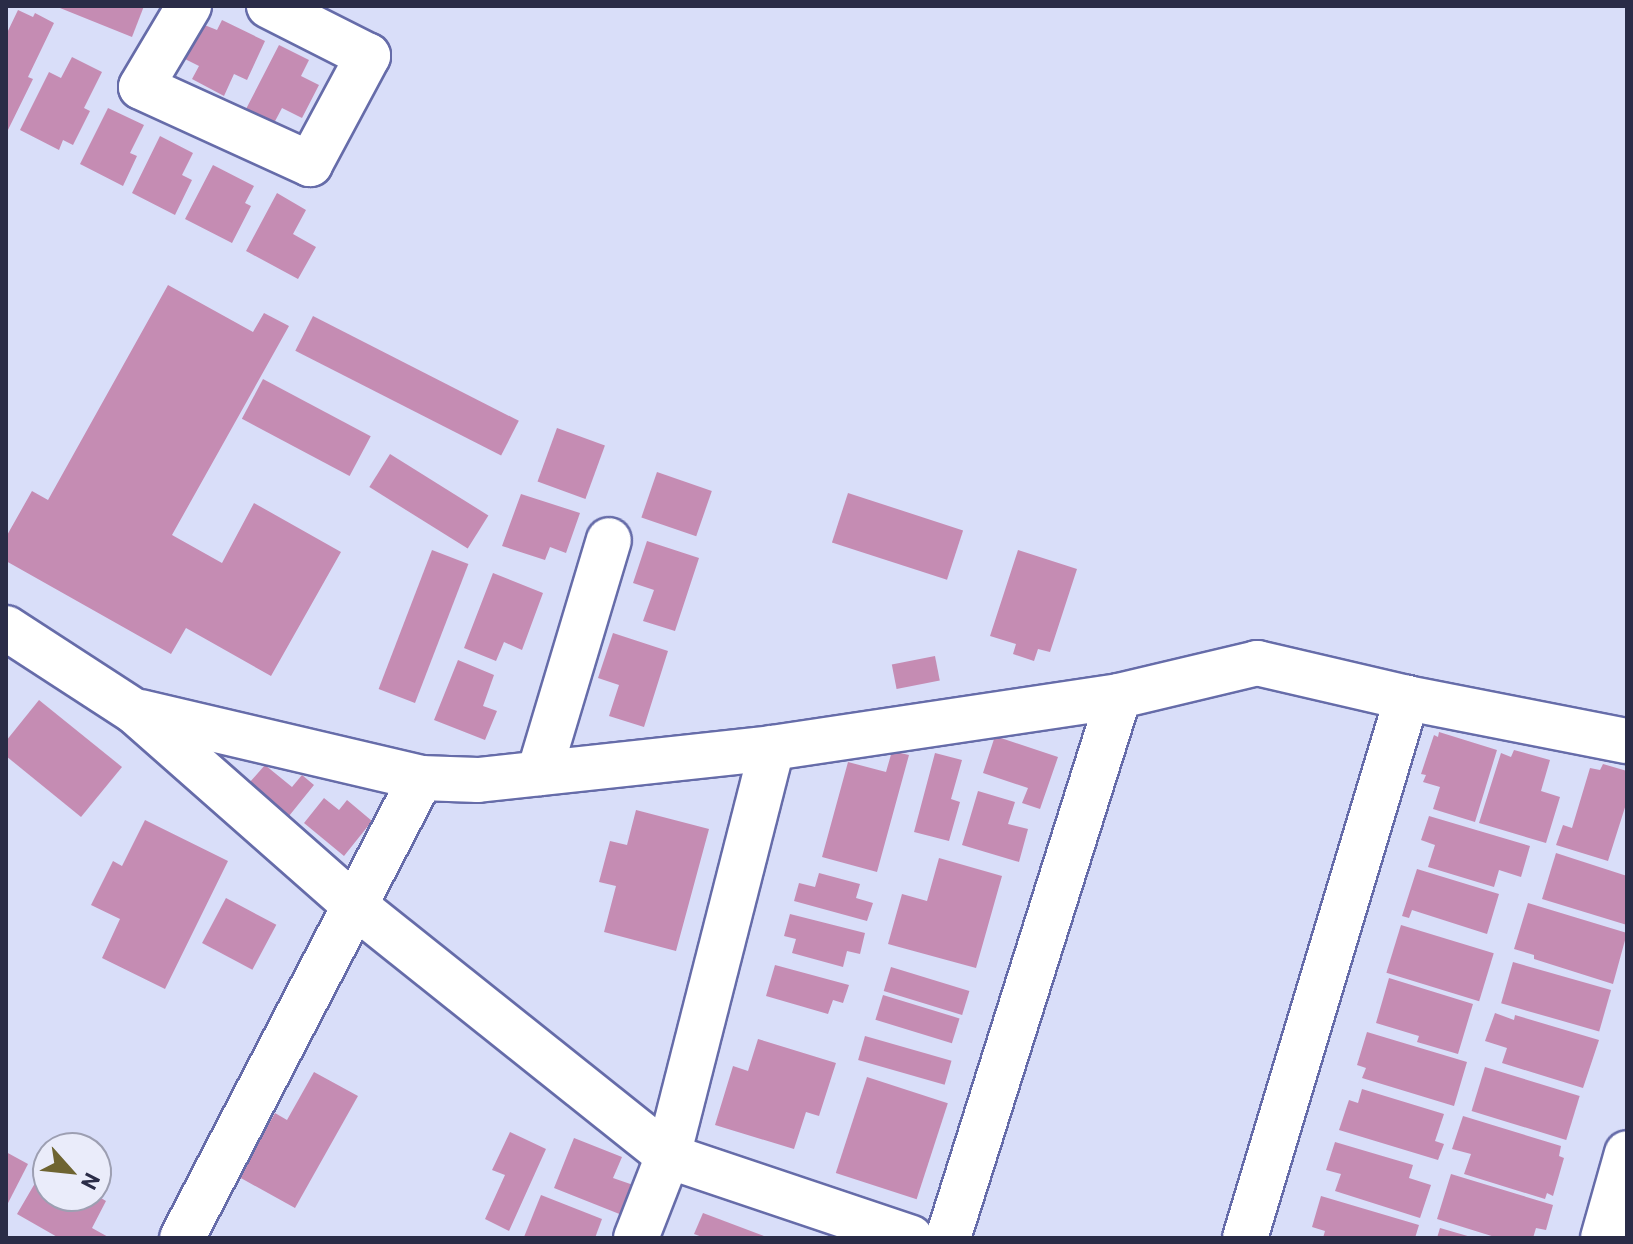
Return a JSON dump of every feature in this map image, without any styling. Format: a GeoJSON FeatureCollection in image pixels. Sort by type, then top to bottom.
{"type":"FeatureCollection","features":[{"type":"Feature","properties":{"kind":"street"},"geometry":{"type":"LineString","coordinates":[[189,6],[141,87],[310,164],[368,56],[269,6]]}},
{"type":"Feature","properties":{"kind":"street"},"geometry":{"type":"LineString","coordinates":[[539,773],[609,540]]}},
{"type":"Feature","properties":{"kind":"street"},"geometry":{"type":"LineString","coordinates":[[6,628],[134,711],[354,905],[668,1156],[889,1235]]}},
{"type":"Feature","properties":{"kind":"street"},"geometry":{"type":"LineString","coordinates":[[134,711],[421,778],[478,780],[772,748],[1119,696],[1257,663],[1407,698],[1627,741]]}},
{"type":"Feature","properties":{"kind":"street"},"geometry":{"type":"LineString","coordinates":[[948,1238],[1119,696]]}},
{"type":"Feature","properties":{"kind":"street"},"geometry":{"type":"LineString","coordinates":[[1245,1238],[1407,698]]}},
{"type":"Feature","properties":{"kind":"street"},"geometry":{"type":"LineString","coordinates":[[636,1238],[668,1156],[772,748]]}},
{"type":"Feature","properties":{"kind":"street"},"geometry":{"type":"LineString","coordinates":[[182,1238],[421,778]]}},
{"type":"Feature","properties":{"kind":"street"},"geometry":{"type":"LineString","coordinates":[[1603,1238],[1627,1153]]}},
{"type":"Feature","properties":{"kind":"building"},"geometry":{"type":"Polygon","coordinates":[[[55,6],[144,6],[132,37],[55,6]]]}},
{"type":"Feature","properties":{"kind":"building"},"geometry":{"type":"Polygon","coordinates":[[[18,10],[33,17],[35,13],[54,23],[28,77],[33,79],[6,134],[6,35],[18,10]]]}},
{"type":"Feature","properties":{"kind":"building"},"geometry":{"type":"Polygon","coordinates":[[[222,20],[265,41],[247,80],[234,74],[224,96],[192,79],[199,66],[185,59],[202,24],[217,30],[222,20]]]}},
{"type":"Feature","properties":{"kind":"building"},"geometry":{"type":"Polygon","coordinates":[[[279,45],[309,60],[301,76],[319,85],[302,118],[282,108],[273,125],[245,111],[279,45]]]}},
{"type":"Feature","properties":{"kind":"building"},"geometry":{"type":"Polygon","coordinates":[[[72,57],[102,72],[84,108],[90,111],[73,145],[63,140],[59,150],[20,130],[49,72],[61,78],[72,57]]]}},
{"type":"Feature","properties":{"kind":"building"},"geometry":{"type":"Polygon","coordinates":[[[108,108],[144,125],[130,153],[137,156],[123,186],[80,164],[108,108]]]}},
{"type":"Feature","properties":{"kind":"building"},"geometry":{"type":"Polygon","coordinates":[[[160,136],[193,153],[182,175],[192,180],[175,215],[132,193],[160,136]]]}},
{"type":"Feature","properties":{"kind":"building"},"geometry":{"type":"Polygon","coordinates":[[[213,165],[254,186],[245,203],[251,206],[232,243],[185,219],[213,165]]]}},
{"type":"Feature","properties":{"kind":"building"},"geometry":{"type":"Polygon","coordinates":[[[277,193],[306,210],[293,234],[316,247],[298,279],[246,251],[277,193]]]}},
{"type":"Feature","properties":{"kind":"building"},"geometry":{"type":"Polygon","coordinates":[[[168,285],[253,332],[264,313],[289,326],[172,535],[222,563],[254,503],[341,552],[271,676],[186,628],[171,654],[6,561],[6,537],[32,491],[48,500],[168,285]]]}},
{"type":"Feature","properties":{"kind":"building"},"geometry":{"type":"Polygon","coordinates":[[[313,316],[519,421],[501,456],[295,351],[313,316]]]}},
{"type":"Feature","properties":{"kind":"building"},"geometry":{"type":"Polygon","coordinates":[[[263,379],[371,436],[350,476],[242,419],[263,379]]]}},
{"type":"Feature","properties":{"kind":"building"},"geometry":{"type":"Polygon","coordinates":[[[557,428],[605,445],[585,499],[538,482],[557,428]]]}},
{"type":"Feature","properties":{"kind":"building"},"geometry":{"type":"Polygon","coordinates":[[[390,454],[488,515],[468,549],[369,487],[390,454]]]}},
{"type":"Feature","properties":{"kind":"building"},"geometry":{"type":"Polygon","coordinates":[[[657,472],[712,491],[696,536],[641,517],[657,472]]]}},
{"type":"Feature","properties":{"kind":"building"},"geometry":{"type":"Polygon","coordinates":[[[848,493],[963,530],[947,580],[832,542],[848,493]]]}},
{"type":"Feature","properties":{"kind":"building"},"geometry":{"type":"Polygon","coordinates":[[[521,494],[580,513],[566,553],[550,547],[545,560],[502,546],[521,494]]]}},
{"type":"Feature","properties":{"kind":"building"},"geometry":{"type":"Polygon","coordinates":[[[647,541],[699,558],[675,631],[643,621],[654,590],[633,583],[647,541]]]}},
{"type":"Feature","properties":{"kind":"building"},"geometry":{"type":"Polygon","coordinates":[[[432,550],[468,564],[415,703],[379,689],[432,550]]]}},
{"type":"Feature","properties":{"kind":"building"},"geometry":{"type":"Polygon","coordinates":[[[1018,550],[1077,569],[1050,652],[1038,649],[1034,661],[1013,654],[1016,644],[990,636],[1018,550]]]}},
{"type":"Feature","properties":{"kind":"building"},"geometry":{"type":"Polygon","coordinates":[[[493,573],[543,593],[522,650],[504,642],[496,661],[464,648],[493,573]]]}},
{"type":"Feature","properties":{"kind":"building"},"geometry":{"type":"Polygon","coordinates":[[[613,633],[668,651],[644,727],[609,716],[619,685],[598,678],[613,633]]]}},
{"type":"Feature","properties":{"kind":"building"},"geometry":{"type":"Polygon","coordinates":[[[935,656],[940,681],[897,689],[892,664],[935,656]]]}},
{"type":"Feature","properties":{"kind":"building"},"geometry":{"type":"Polygon","coordinates":[[[458,660],[494,675],[483,706],[497,711],[485,740],[434,720],[458,660]]]}},
{"type":"Feature","properties":{"kind":"building"},"geometry":{"type":"Polygon","coordinates":[[[39,700],[122,767],[81,817],[6,756],[6,741],[39,700]]]}},
{"type":"Feature","properties":{"kind":"building"},"geometry":{"type":"Polygon","coordinates":[[[1439,732],[1497,750],[1475,822],[1433,809],[1440,787],[1423,782],[1426,775],[1421,774],[1434,735],[1438,737],[1439,732]]]}},
{"type":"Feature","properties":{"kind":"building"},"geometry":{"type":"Polygon","coordinates":[[[995,736],[1058,757],[1040,809],[1022,803],[1028,788],[983,773],[995,736]]]}},
{"type":"Feature","properties":{"kind":"building"},"geometry":{"type":"Polygon","coordinates":[[[1514,750],[1550,760],[1541,791],[1560,797],[1546,843],[1479,823],[1501,753],[1511,757],[1514,750]]]}},
{"type":"Feature","properties":{"kind":"building"},"geometry":{"type":"Polygon","coordinates":[[[892,751],[909,755],[877,872],[822,857],[848,762],[886,772],[892,751]]]}},
{"type":"Feature","properties":{"kind":"building"},"geometry":{"type":"Polygon","coordinates":[[[935,753],[962,760],[951,799],[960,802],[949,841],[914,832],[935,753]]]}},
{"type":"Feature","properties":{"kind":"building"},"geometry":{"type":"Polygon","coordinates":[[[1603,764],[1627,771],[1627,801],[1608,861],[1556,845],[1563,825],[1572,828],[1590,768],[1600,770],[1603,764]]]}},
{"type":"Feature","properties":{"kind":"building"},"geometry":{"type":"Polygon","coordinates":[[[265,765],[292,787],[302,775],[314,785],[289,816],[249,783],[265,765]]]}},
{"type":"Feature","properties":{"kind":"building"},"geometry":{"type":"Polygon","coordinates":[[[978,791],[1015,802],[1008,824],[1028,829],[1019,862],[962,845],[978,791]]]}},
{"type":"Feature","properties":{"kind":"building"},"geometry":{"type":"Polygon","coordinates":[[[324,798],[339,810],[347,800],[372,821],[344,856],[304,823],[324,798]]]}},
{"type":"Feature","properties":{"kind":"building"},"geometry":{"type":"Polygon","coordinates":[[[636,810],[709,829],[676,951],[604,932],[616,886],[599,882],[610,841],[627,845],[636,810]]]}},
{"type":"Feature","properties":{"kind":"building"},"geometry":{"type":"Polygon","coordinates":[[[1429,816],[1530,846],[1521,877],[1499,870],[1494,887],[1428,867],[1435,845],[1421,840],[1429,816]]]}},
{"type":"Feature","properties":{"kind":"building"},"geometry":{"type":"Polygon","coordinates":[[[145,820],[228,861],[165,989],[102,958],[120,919],[91,905],[113,861],[122,866],[145,820]]]}},
{"type":"Feature","properties":{"kind":"building"},"geometry":{"type":"Polygon","coordinates":[[[1556,853],[1627,876],[1627,925],[1542,899],[1556,853]]]}},
{"type":"Feature","properties":{"kind":"building"},"geometry":{"type":"Polygon","coordinates":[[[939,858],[1002,876],[976,968],[888,944],[902,894],[927,901],[939,858]]]}},
{"type":"Feature","properties":{"kind":"building"},"geometry":{"type":"Polygon","coordinates":[[[1417,869],[1499,894],[1487,934],[1412,910],[1409,918],[1402,916],[1417,869]]]}},
{"type":"Feature","properties":{"kind":"building"},"geometry":{"type":"Polygon","coordinates":[[[819,873],[860,884],[856,898],[873,903],[867,921],[794,901],[799,883],[815,887],[819,873]]]}},
{"type":"Feature","properties":{"kind":"building"},"geometry":{"type":"Polygon","coordinates":[[[226,898],[276,925],[252,970],[202,943],[226,898]]]}},
{"type":"Feature","properties":{"kind":"building"},"geometry":{"type":"Polygon","coordinates":[[[1528,903],[1627,933],[1613,984],[1534,959],[1534,955],[1514,949],[1528,903]]]}},
{"type":"Feature","properties":{"kind":"building"},"geometry":{"type":"Polygon","coordinates":[[[790,914],[865,933],[860,954],[847,951],[843,967],[792,953],[796,939],[784,936],[790,914]]]}},
{"type":"Feature","properties":{"kind":"building"},"geometry":{"type":"Polygon","coordinates":[[[1401,925],[1494,953],[1479,1001],[1386,973],[1401,925]]]}},
{"type":"Feature","properties":{"kind":"building"},"geometry":{"type":"Polygon","coordinates":[[[1513,962],[1611,990],[1599,1031],[1501,1003],[1513,962]]]}},
{"type":"Feature","properties":{"kind":"building"},"geometry":{"type":"Polygon","coordinates":[[[775,965],[849,985],[843,1003],[833,1000],[828,1014],[766,996],[775,965]]]}},
{"type":"Feature","properties":{"kind":"building"},"geometry":{"type":"Polygon","coordinates":[[[891,967],[969,991],[962,1015],[884,991],[891,967]]]}},
{"type":"Feature","properties":{"kind":"building"},"geometry":{"type":"Polygon","coordinates":[[[1389,978],[1473,1004],[1458,1054],[1417,1042],[1419,1036],[1376,1023],[1389,978]]]}},
{"type":"Feature","properties":{"kind":"building"},"geometry":{"type":"Polygon","coordinates":[[[883,995],[960,1018],[952,1043],[875,1020],[883,995]]]}},
{"type":"Feature","properties":{"kind":"building"},"geometry":{"type":"Polygon","coordinates":[[[1495,1013],[1514,1020],[1515,1015],[1599,1040],[1583,1088],[1502,1063],[1507,1048],[1485,1041],[1495,1013]]]}},
{"type":"Feature","properties":{"kind":"building"},"geometry":{"type":"Polygon","coordinates":[[[1367,1032],[1467,1062],[1454,1106],[1362,1078],[1366,1068],[1357,1065],[1367,1032]]]}},
{"type":"Feature","properties":{"kind":"building"},"geometry":{"type":"Polygon","coordinates":[[[865,1036],[952,1061],[945,1085],[858,1060],[865,1036]]]}},
{"type":"Feature","properties":{"kind":"building"},"geometry":{"type":"Polygon","coordinates":[[[758,1039],[836,1063],[819,1116],[806,1112],[794,1149],[715,1125],[733,1066],[748,1071],[758,1039]]]}},
{"type":"Feature","properties":{"kind":"building"},"geometry":{"type":"Polygon","coordinates":[[[1485,1067],[1580,1096],[1566,1140],[1472,1111],[1485,1067]]]}},
{"type":"Feature","properties":{"kind":"building"},"geometry":{"type":"Polygon","coordinates":[[[314,1072],[358,1096],[295,1208],[239,1177],[275,1113],[287,1120],[314,1072]]]}},
{"type":"Feature","properties":{"kind":"building"},"geometry":{"type":"Polygon","coordinates":[[[867,1077],[948,1103],[917,1199],[836,1173],[867,1077]]]}},
{"type":"Feature","properties":{"kind":"building"},"geometry":{"type":"Polygon","coordinates":[[[1362,1089],[1444,1114],[1435,1141],[1444,1144],[1438,1160],[1339,1130],[1349,1100],[1358,1103],[1362,1089]]]}},
{"type":"Feature","properties":{"kind":"building"},"geometry":{"type":"Polygon","coordinates":[[[1463,1116],[1561,1146],[1559,1156],[1564,1158],[1553,1196],[1547,1193],[1545,1199],[1464,1174],[1471,1154],[1452,1149],[1463,1116]]]}},
{"type":"Feature","properties":{"kind":"building"},"geometry":{"type":"Polygon","coordinates":[[[510,1132],[546,1149],[509,1231],[485,1219],[505,1175],[492,1170],[510,1132]]]}},
{"type":"Feature","properties":{"kind":"building"},"geometry":{"type":"Polygon","coordinates":[[[574,1138],[622,1157],[613,1178],[639,1187],[627,1217],[554,1188],[574,1138]]]}},
{"type":"Feature","properties":{"kind":"building"},"geometry":{"type":"Polygon","coordinates":[[[1335,1142],[1413,1165],[1409,1178],[1431,1185],[1420,1218],[1335,1191],[1341,1174],[1326,1170],[1335,1142]]]}},
{"type":"Feature","properties":{"kind":"building"},"geometry":{"type":"Polygon","coordinates":[[[6,1152],[28,1164],[6,1207],[6,1152]]]}},
{"type":"Feature","properties":{"kind":"building"},"geometry":{"type":"Polygon","coordinates":[[[1451,1174],[1553,1205],[1546,1230],[1536,1228],[1533,1238],[1498,1238],[1437,1219],[1451,1174]]]}},
{"type":"Feature","properties":{"kind":"building"},"geometry":{"type":"Polygon","coordinates":[[[32,1188],[32,1212],[100,1212],[92,1228],[110,1238],[59,1238],[17,1214],[32,1188]]]}},
{"type":"Feature","properties":{"kind":"building"},"geometry":{"type":"Polygon","coordinates":[[[541,1195],[602,1219],[595,1238],[524,1237],[541,1195]]]}},
{"type":"Feature","properties":{"kind":"building"},"geometry":{"type":"Polygon","coordinates":[[[1321,1196],[1419,1225],[1415,1238],[1323,1238],[1325,1231],[1312,1227],[1321,1196]]]}},
{"type":"Feature","properties":{"kind":"building"},"geometry":{"type":"Polygon","coordinates":[[[703,1213],[769,1238],[705,1238],[694,1234],[703,1213]]]}},
{"type":"Feature","properties":{"kind":"building"},"geometry":{"type":"Polygon","coordinates":[[[1440,1228],[1471,1237],[1471,1238],[1437,1238],[1440,1228]]]}}]}
